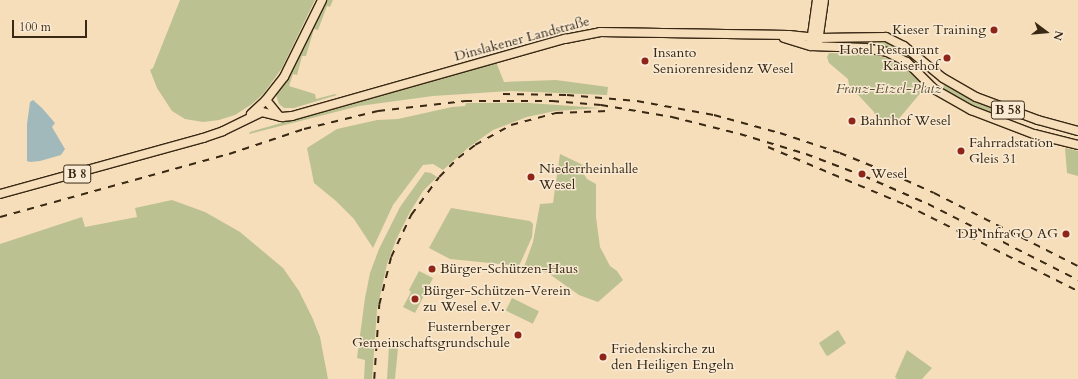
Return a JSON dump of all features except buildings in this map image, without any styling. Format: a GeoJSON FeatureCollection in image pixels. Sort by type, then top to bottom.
{"type":"FeatureCollection","features":[{"type":"Feature","properties":{"kind":"main road","name":"B 8"},"geometry":{"type":"LineString","coordinates":[[222,131],[237,124],[266,100],[284,78],[322,0]]}},
{"type":"Feature","properties":{"kind":"main road"},"geometry":{"type":"LineString","coordinates":[[815,42],[817,0]]}},
{"type":"Feature","properties":{"kind":"main road"},"geometry":{"type":"LineString","coordinates":[[815,42],[824,0]]}},
{"type":"Feature","properties":{"kind":"main road","name":"Dinslakener Landstraße"},"geometry":{"type":"LineString","coordinates":[[0,194],[182,144],[222,131],[262,112],[286,118],[557,41],[600,32],[777,36],[815,42]]}},
{"type":"Feature","properties":{"kind":"main road","name":"B 58"},"geometry":{"type":"LineString","coordinates":[[815,42],[878,36],[895,40],[915,53],[943,78],[960,89],[1000,107],[1038,120],[1078,131]]}},
{"type":"Feature","properties":{"kind":"main road","name":"B 58"},"geometry":{"type":"LineString","coordinates":[[815,42],[887,52],[907,62],[934,88],[971,110],[1034,134],[1078,145]]}},
{"type":"Feature","properties":{"kind":"main road"},"geometry":{"type":"LineString","coordinates":[[934,88],[943,78]]}},
{"type":"Feature","properties":{"kind":"main road"},"geometry":{"type":"LineString","coordinates":[[266,100],[279,116]]}},
{"type":"Feature","properties":{"kind":"green space"},"geometry":{"type":"Polygon","coordinates":[[[180,0],[315,0],[282,68],[264,93],[252,104],[235,115],[219,120],[203,122],[185,119],[172,111],[157,88],[150,70],[153,68],[180,0]]]}},
{"type":"Feature","properties":{"kind":"green space"},"geometry":{"type":"Polygon","coordinates":[[[327,0],[333,0],[330,7],[327,6],[318,30],[314,29],[306,56],[302,56],[297,75],[293,74],[289,86],[315,94],[316,99],[335,94],[337,95],[294,108],[284,108],[279,104],[276,95],[284,83],[327,0]]]}},
{"type":"Feature","properties":{"kind":"green space"},"geometry":{"type":"Polygon","coordinates":[[[880,40],[892,43],[910,54],[906,58],[879,47],[878,43],[880,40]]]}},
{"type":"Feature","properties":{"kind":"green space","name":"Franz-Etzel-Platz"},"geometry":{"type":"Polygon","coordinates":[[[829,53],[871,54],[894,60],[901,63],[920,81],[923,90],[892,127],[875,117],[874,112],[849,85],[848,79],[829,63],[827,57],[829,53]]]}},
{"type":"Feature","properties":{"kind":"green space"},"geometry":{"type":"Polygon","coordinates":[[[496,62],[504,82],[556,80],[608,87],[607,95],[510,91],[433,96],[359,106],[249,134],[250,132],[496,62]]]}},
{"type":"Feature","properties":{"kind":"green space"},"geometry":{"type":"Polygon","coordinates":[[[947,84],[994,108],[994,112],[989,115],[939,88],[947,84]]]}},
{"type":"Feature","properties":{"kind":"green space"},"geometry":{"type":"Polygon","coordinates":[[[466,103],[529,103],[600,108],[555,111],[527,117],[493,130],[469,147],[443,170],[433,164],[423,165],[393,205],[373,248],[354,219],[336,201],[314,183],[307,148],[337,129],[377,120],[398,119],[452,107],[465,106],[466,103]]]}},
{"type":"Feature","properties":{"kind":"green space"},"geometry":{"type":"Polygon","coordinates":[[[1065,148],[1078,151],[1078,176],[1067,173],[1065,148]]]}},
{"type":"Feature","properties":{"kind":"green space"},"geometry":{"type":"Polygon","coordinates":[[[560,154],[583,165],[583,173],[587,179],[596,184],[596,217],[600,247],[610,266],[617,271],[623,280],[598,302],[579,295],[548,273],[524,267],[533,242],[540,204],[553,203],[560,154]]]}},
{"type":"Feature","properties":{"kind":"green space"},"geometry":{"type":"Polygon","coordinates":[[[425,172],[431,173],[437,177],[423,191],[410,212],[396,240],[387,264],[377,310],[372,379],[364,379],[365,360],[357,358],[370,273],[379,249],[400,207],[425,172]]]}},
{"type":"Feature","properties":{"kind":"green space"},"geometry":{"type":"Polygon","coordinates":[[[172,200],[205,212],[240,232],[283,268],[299,291],[312,317],[320,337],[328,379],[0,379],[0,244],[82,217],[85,227],[137,217],[135,208],[172,200]]]}},
{"type":"Feature","properties":{"kind":"green space"},"geometry":{"type":"Polygon","coordinates":[[[451,208],[530,221],[533,224],[532,237],[519,266],[450,259],[429,248],[451,208]]]}},
{"type":"Feature","properties":{"kind":"green space","name":"Bürger-Schützen-Verein zu Wesel e.V."},"geometry":{"type":"Polygon","coordinates":[[[419,271],[433,278],[415,313],[403,307],[411,292],[409,290],[419,271]]]}},
{"type":"Feature","properties":{"kind":"green space"},"geometry":{"type":"Polygon","coordinates":[[[512,298],[539,311],[533,324],[506,311],[512,298]]]}},
{"type":"Feature","properties":{"kind":"green space"},"geometry":{"type":"Polygon","coordinates":[[[838,330],[846,343],[828,356],[819,343],[838,330]]]}},
{"type":"Feature","properties":{"kind":"green space"},"geometry":{"type":"Polygon","coordinates":[[[389,347],[398,348],[395,379],[387,379],[389,347]]]}},
{"type":"Feature","properties":{"kind":"green space"},"geometry":{"type":"Polygon","coordinates":[[[907,350],[932,368],[922,379],[897,379],[895,377],[907,350]]]}},
{"type":"Feature","properties":{"kind":"water"},"geometry":{"type":"Polygon","coordinates":[[[33,100],[55,123],[52,127],[65,149],[61,155],[40,161],[30,162],[27,161],[27,124],[30,102],[33,100]]]}},
{"type":"Feature","properties":{"kind":"railway"},"geometry":{"type":"LineString","coordinates":[[503,94],[567,95],[637,101],[714,115],[780,133],[840,153],[892,174],[934,193],[1078,266]]}},
{"type":"Feature","properties":{"kind":"railway"},"geometry":{"type":"LineString","coordinates":[[0,217],[229,154],[304,129],[378,111],[465,101],[552,101],[601,105],[672,117],[740,134],[806,154],[864,176],[928,204],[1078,280]]}},
{"type":"Feature","properties":{"kind":"railway"},"geometry":{"type":"LineString","coordinates":[[374,379],[379,305],[391,257],[411,215],[439,177],[458,158],[475,145],[511,125],[556,113],[608,111]]}},
{"type":"Feature","properties":{"kind":"railway"},"geometry":{"type":"LineString","coordinates":[[768,147],[906,205],[1078,291]]}},
{"type":"Feature","properties":{"kind":"place","name":"Kieser Training"},"geometry":{"type":"Point","coordinates":[994,30]}},
{"type":"Feature","properties":{"kind":"place","name":"Hotel Restaurant Kaiserhof"},"geometry":{"type":"Point","coordinates":[947,58]}},
{"type":"Feature","properties":{"kind":"place","name":"Insanto Seniorenresidenz Wesel"},"geometry":{"type":"Point","coordinates":[645,61]}},
{"type":"Feature","properties":{"kind":"place","name":"Bahnhof Wesel"},"geometry":{"type":"Point","coordinates":[852,121]}},
{"type":"Feature","properties":{"kind":"place","name":"Fahrradstation Gleis 31"},"geometry":{"type":"Point","coordinates":[961,151]}},
{"type":"Feature","properties":{"kind":"place","name":"Wesel"},"geometry":{"type":"Point","coordinates":[862,174]}},
{"type":"Feature","properties":{"kind":"place","name":"Niederrheinhalle Wesel"},"geometry":{"type":"Point","coordinates":[531,177]}},
{"type":"Feature","properties":{"kind":"place","name":"DB InfraGO AG"},"geometry":{"type":"Point","coordinates":[1066,234]}},
{"type":"Feature","properties":{"kind":"place","name":"Bürger-Schützen-Haus"},"geometry":{"type":"Point","coordinates":[432,269]}},
{"type":"Feature","properties":{"kind":"place","name":"Bürger-Schützen-Verein zu Wesel e.V."},"geometry":{"type":"Point","coordinates":[415,299]}},
{"type":"Feature","properties":{"kind":"place","name":"Fusternberger Gemeinschaftsgrundschule"},"geometry":{"type":"Point","coordinates":[518,335]}},
{"type":"Feature","properties":{"kind":"place","name":"Friedenskirche zu den Heiligen Engeln"},"geometry":{"type":"Point","coordinates":[603,357]}}]}
